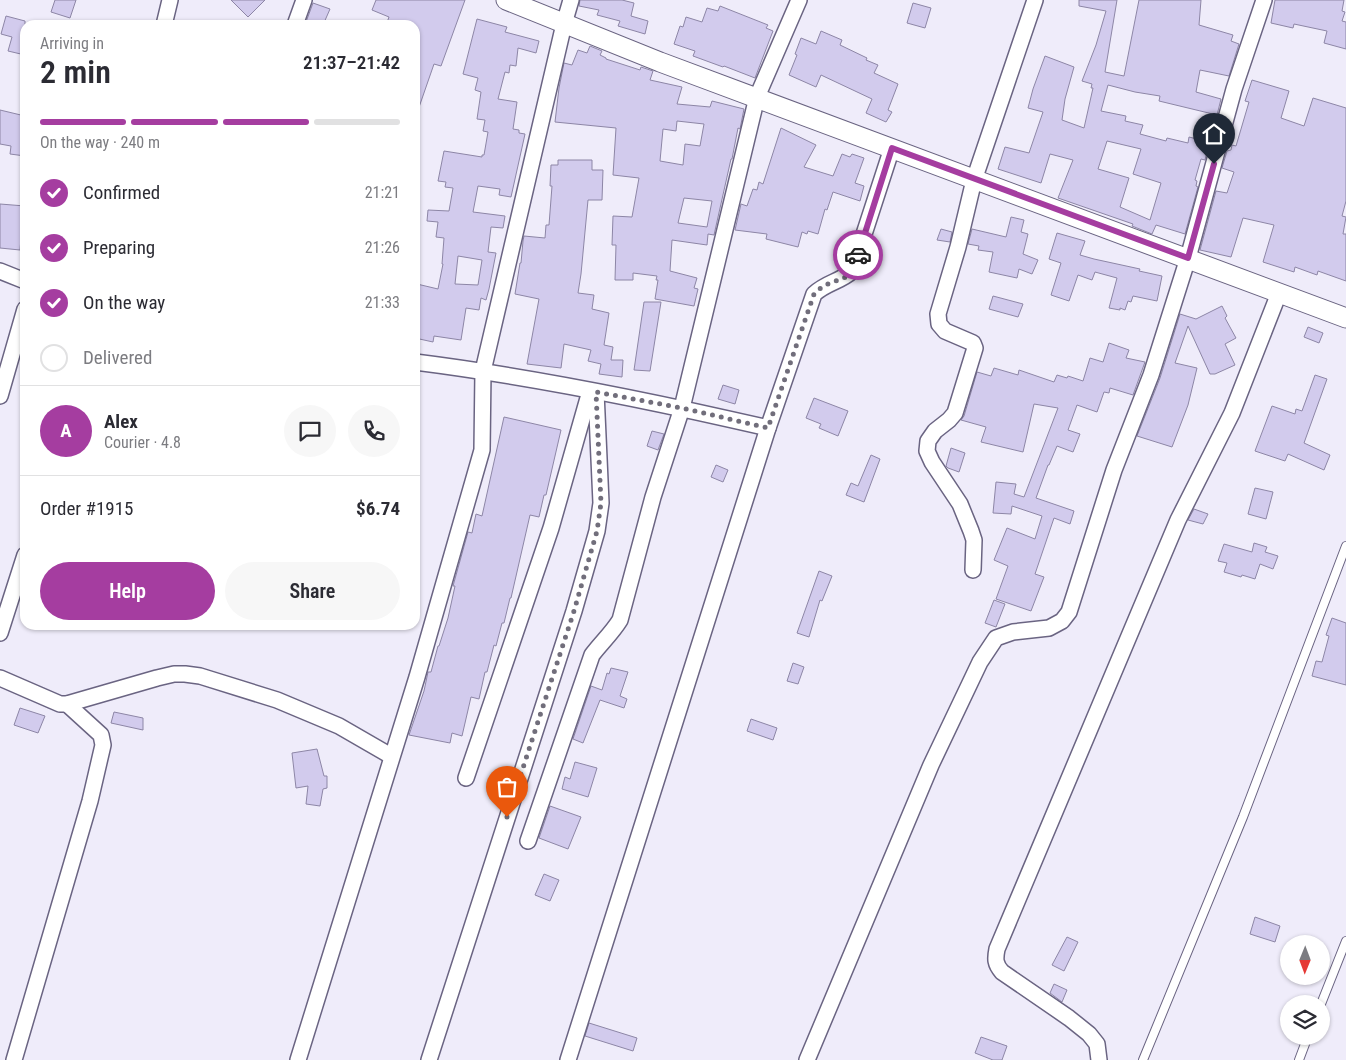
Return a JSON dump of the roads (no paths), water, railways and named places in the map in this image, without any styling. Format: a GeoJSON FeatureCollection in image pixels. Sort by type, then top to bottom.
{"type":"FeatureCollection","features":[{"type":"Feature","properties":{"kind":"street"},"geometry":{"type":"LineString","coordinates":[[165,20],[170,0]]}},
{"type":"Feature","properties":{"kind":"street"},"geometry":{"type":"LineString","coordinates":[[297,20],[304,0]]}},
{"type":"Feature","properties":{"kind":"street"},"geometry":{"type":"LineString","coordinates":[[506,0],[660,62],[1346,318]]}},
{"type":"Feature","properties":{"kind":"street"},"geometry":{"type":"LineString","coordinates":[[298,1060],[416,677],[482,450],[483,371],[571,0]]}},
{"type":"Feature","properties":{"kind":"street"},"geometry":{"type":"LineString","coordinates":[[528,841],[592,655],[620,620],[654,497],[682,408],[757,97],[799,0]]}},
{"type":"Feature","properties":{"kind":"street"},"geometry":{"type":"LineString","coordinates":[[972,570],[974,540],[971,531],[960,504],[932,462],[927,451],[928,440],[955,412],[975,348],[974,343],[945,331],[939,324],[938,314],[958,247],[974,180],[1035,0]]}},
{"type":"Feature","properties":{"kind":"street"},"geometry":{"type":"LineString","coordinates":[[807,1060],[931,765],[980,662],[996,638],[1013,632],[1049,628],[1062,621],[1069,612],[1114,470],[1150,375],[1188,258],[1234,89],[1264,0]]}},
{"type":"Feature","properties":{"kind":"street"},"geometry":{"type":"LineString","coordinates":[[568,1060],[768,428],[814,294],[823,286],[846,277],[852,272],[892,148]]}},
{"type":"Feature","properties":{"kind":"street"},"geometry":{"type":"LineString","coordinates":[[0,271],[20,279]]}},
{"type":"Feature","properties":{"kind":"street"},"geometry":{"type":"LineString","coordinates":[[1099,1060],[1097,1044],[1089,1034],[1002,972],[995,959],[997,949],[1178,520],[1232,414],[1279,293]]}},
{"type":"Feature","properties":{"kind":"street"},"geometry":{"type":"LineString","coordinates":[[0,396],[20,326]]}},
{"type":"Feature","properties":{"kind":"street"},"geometry":{"type":"LineString","coordinates":[[420,363],[483,371],[593,391],[682,408],[768,428]]}},
{"type":"Feature","properties":{"kind":"street"},"geometry":{"type":"LineString","coordinates":[[466,778],[551,528],[593,391]]}},
{"type":"Feature","properties":{"kind":"street"},"geometry":{"type":"LineString","coordinates":[[429,1060],[574,611],[595,538],[601,503],[593,391]]}},
{"type":"Feature","properties":{"kind":"street"},"geometry":{"type":"LineString","coordinates":[[0,633],[20,571]]}},
{"type":"Feature","properties":{"kind":"street"},"geometry":{"type":"LineString","coordinates":[[0,678],[60,704],[67,704],[174,674],[200,676],[277,700],[339,726],[391,756]]}},
{"type":"Feature","properties":{"kind":"street"},"geometry":{"type":"LineString","coordinates":[[14,1060],[90,801],[103,745],[101,735],[67,704]]}},
{"type":"Feature","properties":{"kind":"lane"},"geometry":{"type":"LineString","coordinates":[[1143,1060],[1242,816],[1346,546]]}},
{"type":"Feature","properties":{"kind":"lane"},"geometry":{"type":"LineString","coordinates":[[1325,995],[1346,941]]}},
{"type":"Feature","properties":{"kind":"lane"},"geometry":{"type":"LineString","coordinates":[[1299,1060],[1305,1045]]}}]}
